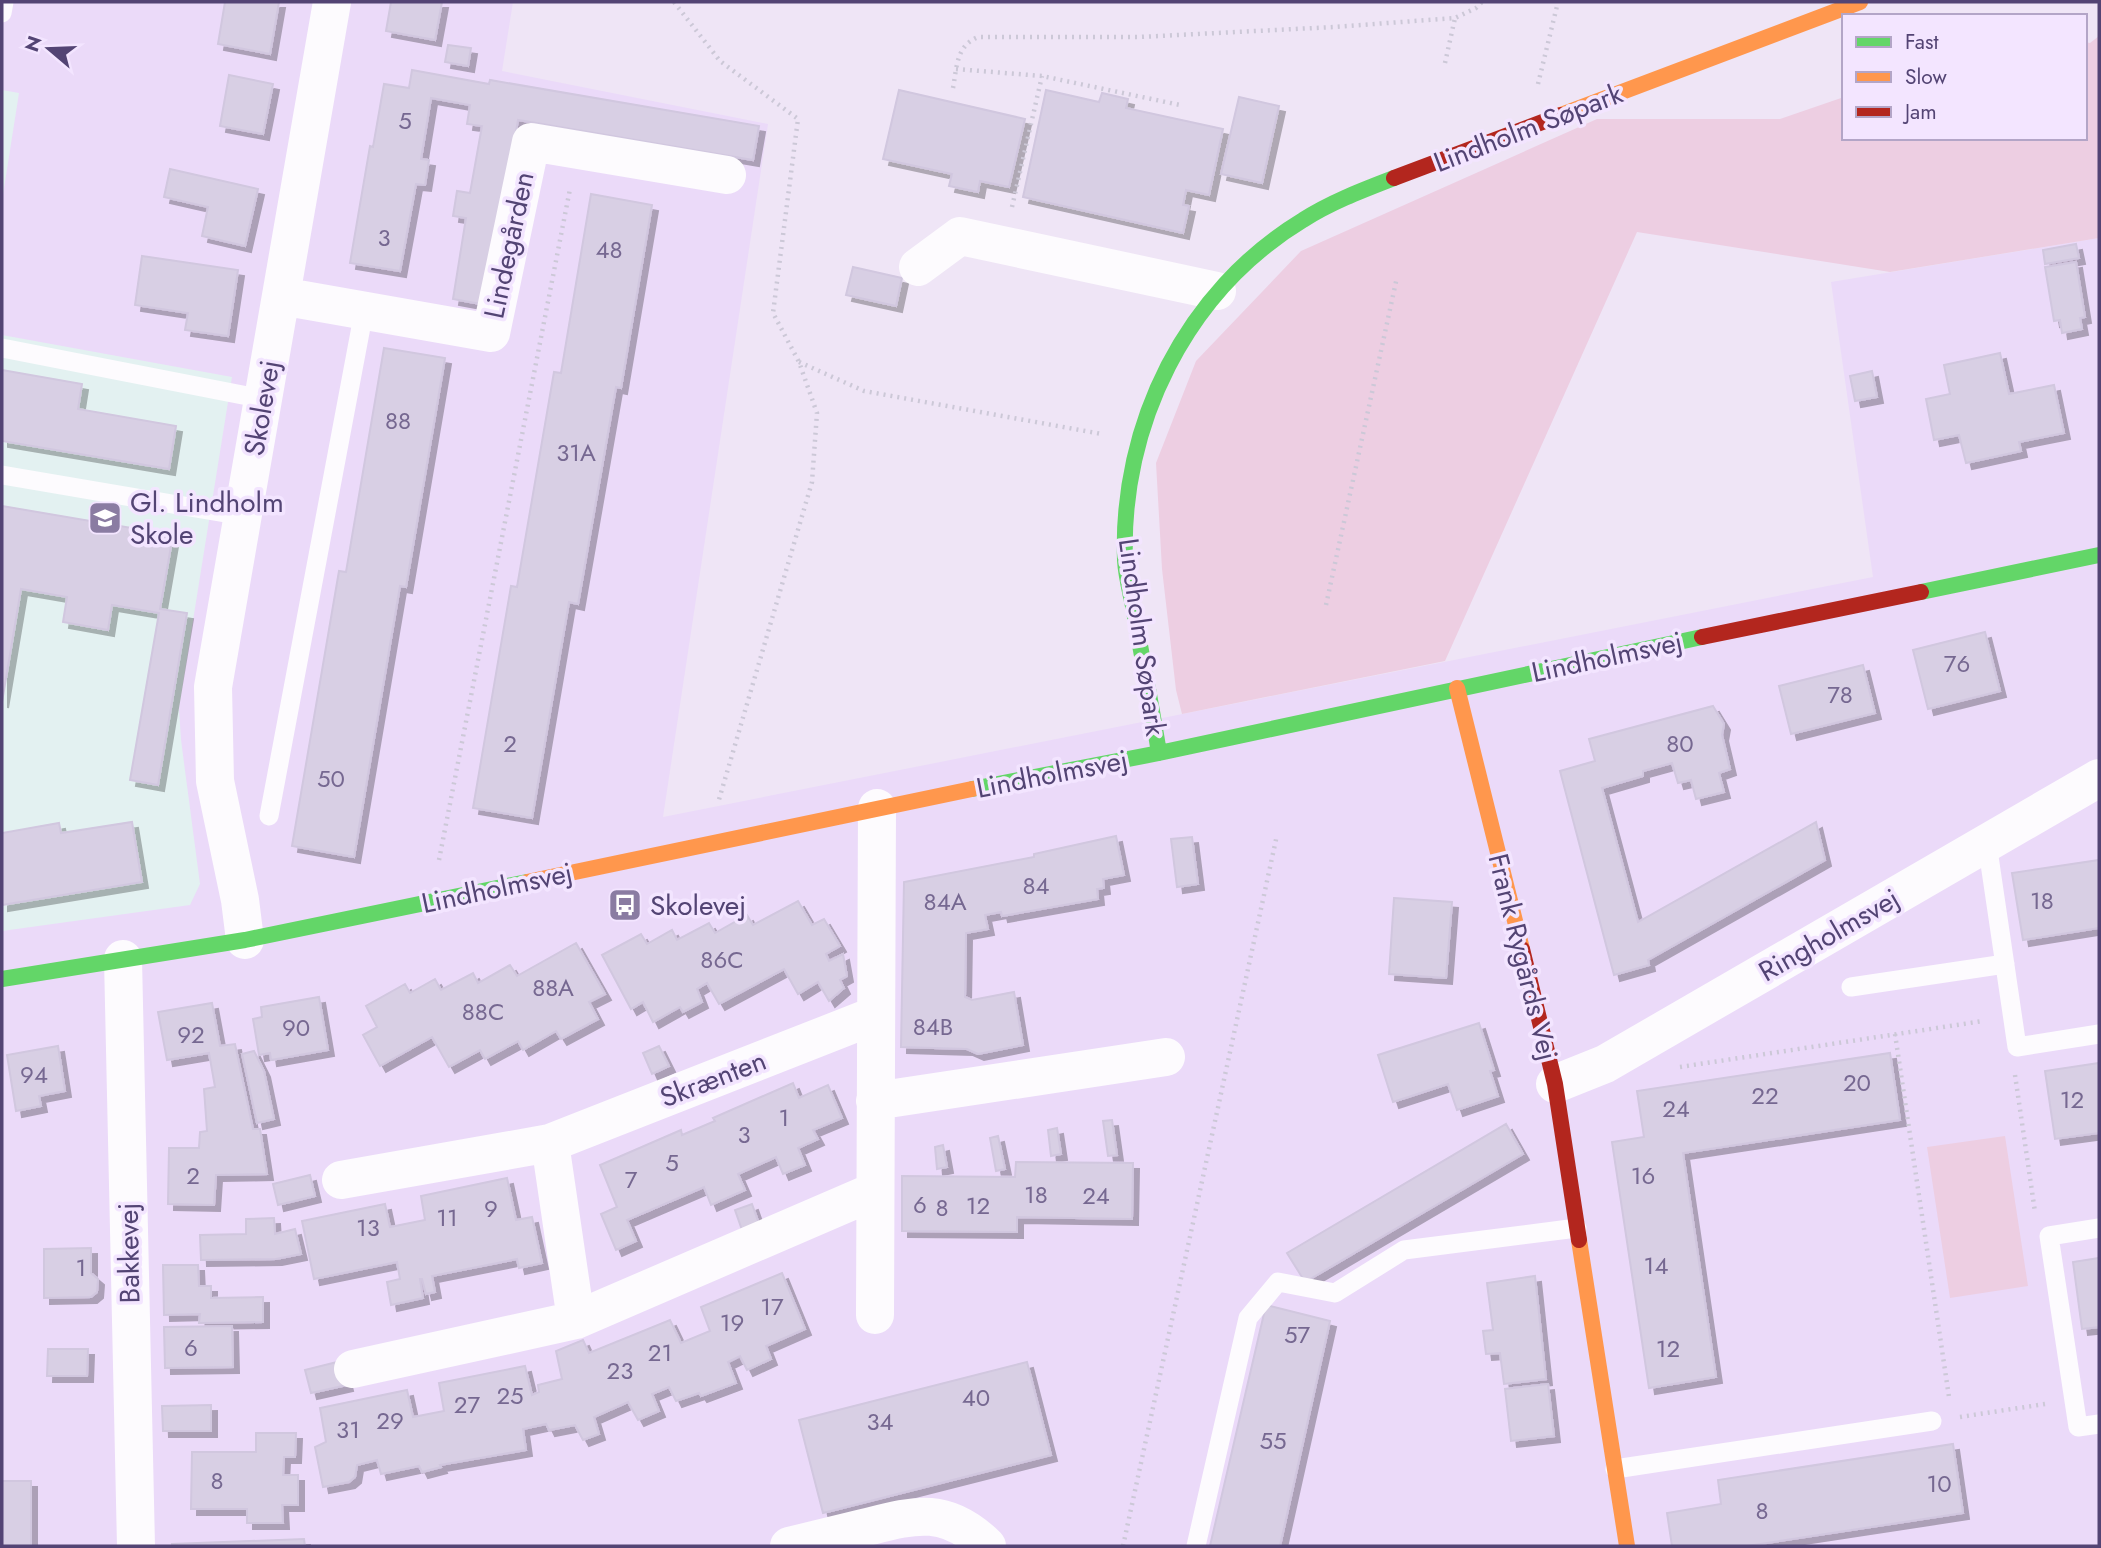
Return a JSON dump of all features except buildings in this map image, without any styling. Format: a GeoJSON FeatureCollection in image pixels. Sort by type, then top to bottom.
{"type":"FeatureCollection","features":[{"type":"Feature","properties":{"kind":"street","name":"Skolevej"},"geometry":{"type":"LineString","coordinates":[[245,940],[240,900],[215,781],[213,687],[332,2]]}},
{"type":"Feature","properties":{"kind":"street","name":"Lindholm Søpark"},"geometry":{"type":"LineString","coordinates":[[1160,752],[1125,561],[1126,501],[1138,441],[1152,396],[1184,335],[1217,291],[1256,254],[1300,221],[1355,193],[1860,2]]}},
{"type":"Feature","properties":{"kind":"street","name":"Lindegården"},"geometry":{"type":"LineString","coordinates":[[281,296],[491,333],[531,142],[727,175]]}},
{"type":"Feature","properties":{"kind":"street"},"geometry":{"type":"LineString","coordinates":[[918,267],[960,236],[1217,291]]}},
{"type":"Feature","properties":{"kind":"street","name":"Lindholmsvej"},"geometry":{"type":"LineString","coordinates":[[2,979],[245,940],[2099,555]]}},
{"type":"Feature","properties":{"kind":"street","name":"Frank Rygårds Vej"},"geometry":{"type":"LineString","coordinates":[[1457,688],[1555,1084],[1627,1546]]}},
{"type":"Feature","properties":{"kind":"street","name":"Ringholmsvej"},"geometry":{"type":"LineString","coordinates":[[1555,1084],[1605,1065],[2099,778]]}},
{"type":"Feature","properties":{"kind":"street"},"geometry":{"type":"LineString","coordinates":[[875,1315],[877,808]]}},
{"type":"Feature","properties":{"kind":"street","name":"Bakkevej"},"geometry":{"type":"LineString","coordinates":[[123,959],[136,1546]]}},
{"type":"Feature","properties":{"kind":"street","name":"Skrænten"},"geometry":{"type":"LineString","coordinates":[[341,1180],[550,1143],[876,1015]]}},
{"type":"Feature","properties":{"kind":"street"},"geometry":{"type":"LineString","coordinates":[[876,1101],[1166,1057]]}},
{"type":"Feature","properties":{"kind":"street"},"geometry":{"type":"LineString","coordinates":[[550,1143],[576,1320]]}},
{"type":"Feature","properties":{"kind":"street"},"geometry":{"type":"LineString","coordinates":[[353,1369],[576,1320],[875,1191]]}},
{"type":"Feature","properties":{"kind":"street"},"geometry":{"type":"LineString","coordinates":[[789,1546],[913,1515],[945,1519],[970,1529],[987,1546]]}},
{"type":"Feature","properties":{"kind":"lane"},"geometry":{"type":"LineString","coordinates":[[2,13],[4,2]]}},
{"type":"Feature","properties":{"kind":"lane"},"geometry":{"type":"LineString","coordinates":[[269,816],[364,311]]}},
{"type":"Feature","properties":{"kind":"lane"},"geometry":{"type":"LineString","coordinates":[[2,348],[263,399]]}},
{"type":"Feature","properties":{"kind":"lane"},"geometry":{"type":"LineString","coordinates":[[2,475],[243,516]]}},
{"type":"Feature","properties":{"kind":"lane"},"geometry":{"type":"LineString","coordinates":[[1987,843],[2017,1047],[2099,1034]]}},
{"type":"Feature","properties":{"kind":"lane"},"geometry":{"type":"LineString","coordinates":[[1851,987],[2005,964]]}},
{"type":"Feature","properties":{"kind":"lane"},"geometry":{"type":"LineString","coordinates":[[1196,1546],[1248,1318],[1278,1282],[1335,1293],[1404,1250],[1577,1228]]}},
{"type":"Feature","properties":{"kind":"lane"},"geometry":{"type":"LineString","coordinates":[[2099,1228],[2049,1236],[2078,1427],[2099,1424]]}},
{"type":"Feature","properties":{"kind":"lane"},"geometry":{"type":"LineString","coordinates":[[1615,1469],[1932,1421]]}},
{"type":"Feature","properties":{"kind":"path"},"geometry":{"type":"LineString","coordinates":[[674,2],[720,61],[798,119],[773,313],[799,362],[817,413],[812,482],[706,844]]}},
{"type":"Feature","properties":{"kind":"path"},"geometry":{"type":"LineString","coordinates":[[953,88],[960,50],[978,37],[1139,37],[1334,27],[1455,18],[1476,8],[1482,2]]}},
{"type":"Feature","properties":{"kind":"path"},"geometry":{"type":"LineString","coordinates":[[1527,129],[1558,2]]}},
{"type":"Feature","properties":{"kind":"path"},"geometry":{"type":"LineString","coordinates":[[1445,62],[1455,18]]}},
{"type":"Feature","properties":{"kind":"path"},"geometry":{"type":"LineString","coordinates":[[956,69],[1042,76],[1180,105]]}},
{"type":"Feature","properties":{"kind":"path"},"geometry":{"type":"LineString","coordinates":[[1003,245],[1042,76]]}},
{"type":"Feature","properties":{"kind":"path"},"geometry":{"type":"LineString","coordinates":[[447,899],[439,862],[578,150]]}},
{"type":"Feature","properties":{"kind":"path"},"geometry":{"type":"LineString","coordinates":[[1326,605],[1397,277]]}},
{"type":"Feature","properties":{"kind":"path"},"geometry":{"type":"LineString","coordinates":[[799,362],[864,391],[1138,441]]}},
{"type":"Feature","properties":{"kind":"path"},"geometry":{"type":"LineString","coordinates":[[1123,1546],[1277,835]]}},
{"type":"Feature","properties":{"kind":"path"},"geometry":{"type":"LineString","coordinates":[[1670,1068],[2012,1017]]}},
{"type":"Feature","properties":{"kind":"path"},"geometry":{"type":"LineString","coordinates":[[1895,1034],[1952,1418]]}},
{"type":"Feature","properties":{"kind":"path"},"geometry":{"type":"LineString","coordinates":[[2017,1047],[2014,1072],[2039,1234],[2049,1236]]}},
{"type":"Feature","properties":{"kind":"path"},"geometry":{"type":"LineString","coordinates":[[1932,1421],[2074,1400]]}},
{"type":"Feature","properties":{"kind":"shaded area"},"geometry":{"type":"Polygon","coordinates":[[[2,2],[513,2],[502,71],[768,124],[663,817],[1873,577],[1831,282],[2099,238],[2099,1546],[2,1546],[2,2]]]}},
{"type":"Feature","properties":{"kind":"shaded area"},"geometry":{"type":"Polygon","coordinates":[[[2099,36],[2099,238],[1890,272],[1637,232],[1445,661],[1182,714],[1176,690],[1162,569],[1156,463],[1196,361],[1301,251],[1597,119],[1780,119],[1842,98],[1842,140],[2087,140],[2087,42],[2099,36]]]}},
{"type":"Feature","properties":{"kind":"shaded area"},"geometry":{"type":"Polygon","coordinates":[[[2,90],[19,93],[2,201],[2,90]]]}},
{"type":"Feature","properties":{"kind":"shaded area","name":"Gl. Lindholm Skole"},"geometry":{"type":"Polygon","coordinates":[[[2,335],[232,377],[179,708],[200,884],[190,905],[2,931],[2,335]]]}},
{"type":"Feature","properties":{"kind":"shaded area"},"geometry":{"type":"Polygon","coordinates":[[[2005,1136],[2028,1286],[1950,1298],[1927,1147],[2005,1136]]]}},
{"type":"Feature","properties":{"kind":"traffic: fast"},"geometry":{"type":"LineString","coordinates":[[1159,753],[1125,560],[1126,510],[1134,460],[1148,412],[1168,366],[1194,323],[1225,284],[1262,249],[1303,220],[1336,202],[1394,178]]}},
{"type":"Feature","properties":{"kind":"traffic: fast"},"geometry":{"type":"LineString","coordinates":[[1921,592],[2099,555]]}},
{"type":"Feature","properties":{"kind":"traffic: fast"},"geometry":{"type":"LineString","coordinates":[[972,789],[1159,753],[1702,637]]}},
{"type":"Feature","properties":{"kind":"traffic: fast"},"geometry":{"type":"LineString","coordinates":[[2,979],[245,940],[527,882]]}},
{"type":"Feature","properties":{"kind":"traffic: slow"},"geometry":{"type":"LineString","coordinates":[[1561,115],[1860,2]]}},
{"type":"Feature","properties":{"kind":"traffic: slow"},"geometry":{"type":"LineString","coordinates":[[1457,688],[1522,949]]}},
{"type":"Feature","properties":{"kind":"traffic: slow"},"geometry":{"type":"LineString","coordinates":[[527,882],[972,789]]}},
{"type":"Feature","properties":{"kind":"traffic: slow"},"geometry":{"type":"LineString","coordinates":[[1579,1240],[1627,1546]]}},
{"type":"Feature","properties":{"kind":"traffic: jam"},"geometry":{"type":"LineString","coordinates":[[1394,178],[1561,115]]}},
{"type":"Feature","properties":{"kind":"traffic: jam"},"geometry":{"type":"LineString","coordinates":[[1702,637],[1921,592]]}},
{"type":"Feature","properties":{"kind":"traffic: jam"},"geometry":{"type":"LineString","coordinates":[[1522,949],[1555,1084],[1579,1240]]}},
{"type":"Feature","properties":{"kind":"place","name":"Gl. Lindholm Skole"},"geometry":{"type":"Point","coordinates":[105,518]}},
{"type":"Feature","properties":{"kind":"place","name":"Skolevej"},"geometry":{"type":"Point","coordinates":[625,905]}}]}
